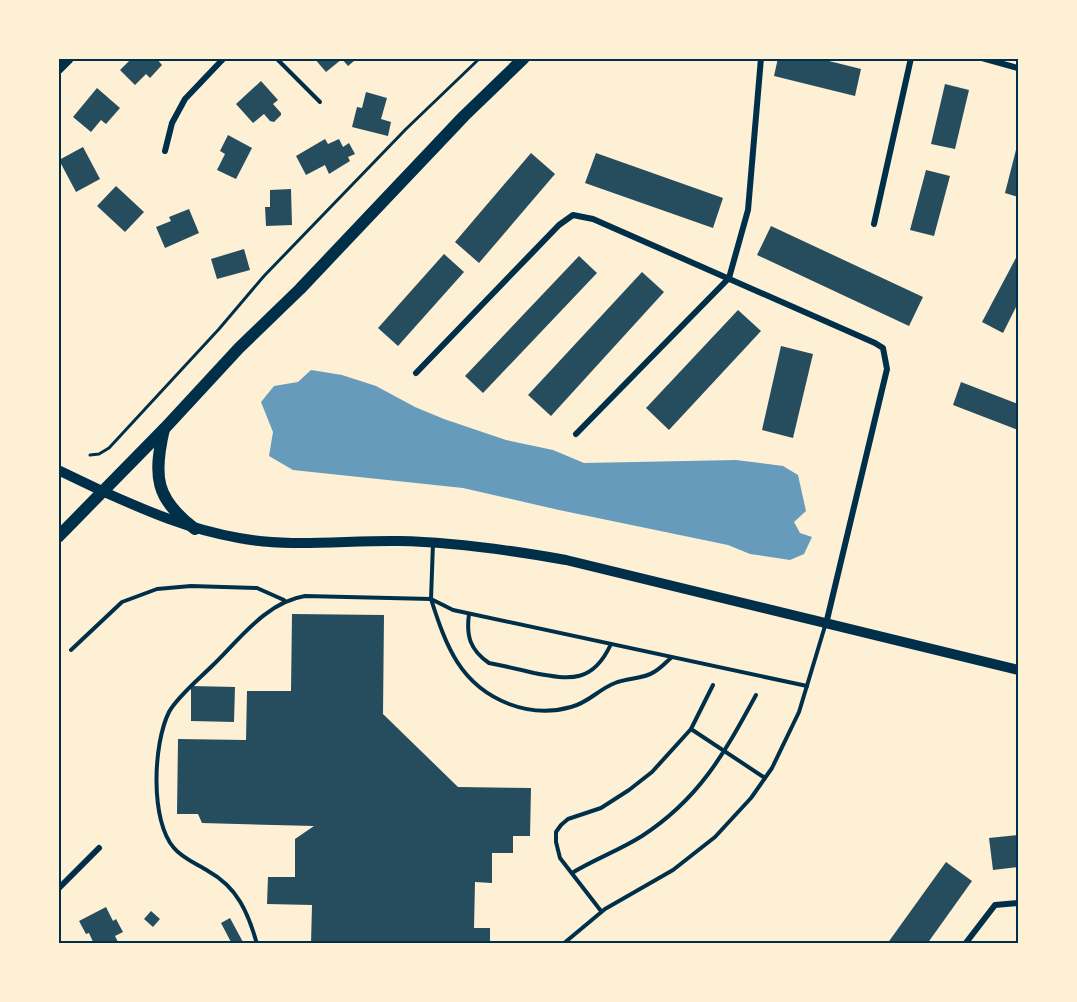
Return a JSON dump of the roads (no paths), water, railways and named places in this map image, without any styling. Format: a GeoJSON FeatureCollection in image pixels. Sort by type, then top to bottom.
{"type":"FeatureCollection","features":[{"type":"Feature","properties":{"kind":"main road"},"geometry":{"type":"LineString","coordinates":[[58,68],[68,58]]}},
{"type":"Feature","properties":{"kind":"main road"},"geometry":{"type":"LineString","coordinates":[[58,537],[165,428],[239,348],[300,289],[449,131],[524,58]]}},
{"type":"Feature","properties":{"kind":"main road"},"geometry":{"type":"LineString","coordinates":[[165,428],[157,464],[161,488],[176,512],[195,529]]}},
{"type":"Feature","properties":{"kind":"street"},"geometry":{"type":"LineString","coordinates":[[165,151],[172,123],[185,99],[224,58]]}},
{"type":"Feature","properties":{"kind":"street"},"geometry":{"type":"LineString","coordinates":[[576,435],[729,278],[748,210],[761,58]]}},
{"type":"Feature","properties":{"kind":"street"},"geometry":{"type":"LineString","coordinates":[[874,224],[911,58]]}},
{"type":"Feature","properties":{"kind":"street"},"geometry":{"type":"LineString","coordinates":[[982,58],[1018,68]]}},
{"type":"Feature","properties":{"kind":"street"},"geometry":{"type":"LineString","coordinates":[[416,373],[559,225],[573,215],[593,219],[875,343],[883,348],[887,369],[826,624]]}},
{"type":"Feature","properties":{"kind":"street"},"geometry":{"type":"LineString","coordinates":[[58,470],[149,512],[195,529],[242,539],[290,543],[433,542],[504,549],[566,560],[1018,670]]}},
{"type":"Feature","properties":{"kind":"street"},"geometry":{"type":"LineString","coordinates":[[58,890],[99,848]]}},
{"type":"Feature","properties":{"kind":"street"},"geometry":{"type":"LineString","coordinates":[[965,944],[995,905],[1018,903]]}},
{"type":"Feature","properties":{"kind":"lane"},"geometry":{"type":"LineString","coordinates":[[276,58],[320,102]]}},
{"type":"Feature","properties":{"kind":"lane"},"geometry":{"type":"LineString","coordinates":[[433,542],[431,599],[443,636],[471,682],[492,698],[518,708],[544,712],[573,707],[593,698],[614,683],[653,673],[672,657]]}},
{"type":"Feature","properties":{"kind":"lane"},"geometry":{"type":"LineString","coordinates":[[71,650],[122,602],[157,589],[191,586],[257,588],[285,601]]}},
{"type":"Feature","properties":{"kind":"lane"},"geometry":{"type":"LineString","coordinates":[[257,944],[246,909],[237,895],[222,880],[182,856],[167,840],[159,811],[157,776],[163,730],[172,708],[266,614],[285,601],[305,596],[431,599],[453,610],[469,614],[807,686]]}},
{"type":"Feature","properties":{"kind":"lane"},"geometry":{"type":"LineString","coordinates":[[469,614],[466,631],[480,657],[489,663],[562,678],[576,678],[589,672],[605,657],[611,644]]}},
{"type":"Feature","properties":{"kind":"lane"},"geometry":{"type":"LineString","coordinates":[[563,944],[602,911],[673,870],[716,837],[752,798],[788,738],[799,712],[826,624]]}},
{"type":"Feature","properties":{"kind":"lane"},"geometry":{"type":"LineString","coordinates":[[602,911],[560,858],[556,832],[561,825],[577,815],[601,808],[652,772],[691,729],[713,685]]}},
{"type":"Feature","properties":{"kind":"lane"},"geometry":{"type":"LineString","coordinates":[[572,873],[626,846],[659,825],[685,803],[707,778],[725,752],[756,695]]}},
{"type":"Feature","properties":{"kind":"lane"},"geometry":{"type":"LineString","coordinates":[[691,729],[765,778]]}},
{"type":"Feature","properties":{"kind":"water"},"geometry":{"type":"Polygon","coordinates":[[[311,370],[342,375],[376,386],[415,407],[444,419],[506,440],[553,450],[584,463],[736,460],[783,466],[798,475],[806,511],[794,522],[800,533],[812,537],[804,554],[790,560],[750,554],[728,545],[463,488],[293,470],[269,456],[273,432],[261,402],[274,386],[298,382],[311,370]]]}}]}
